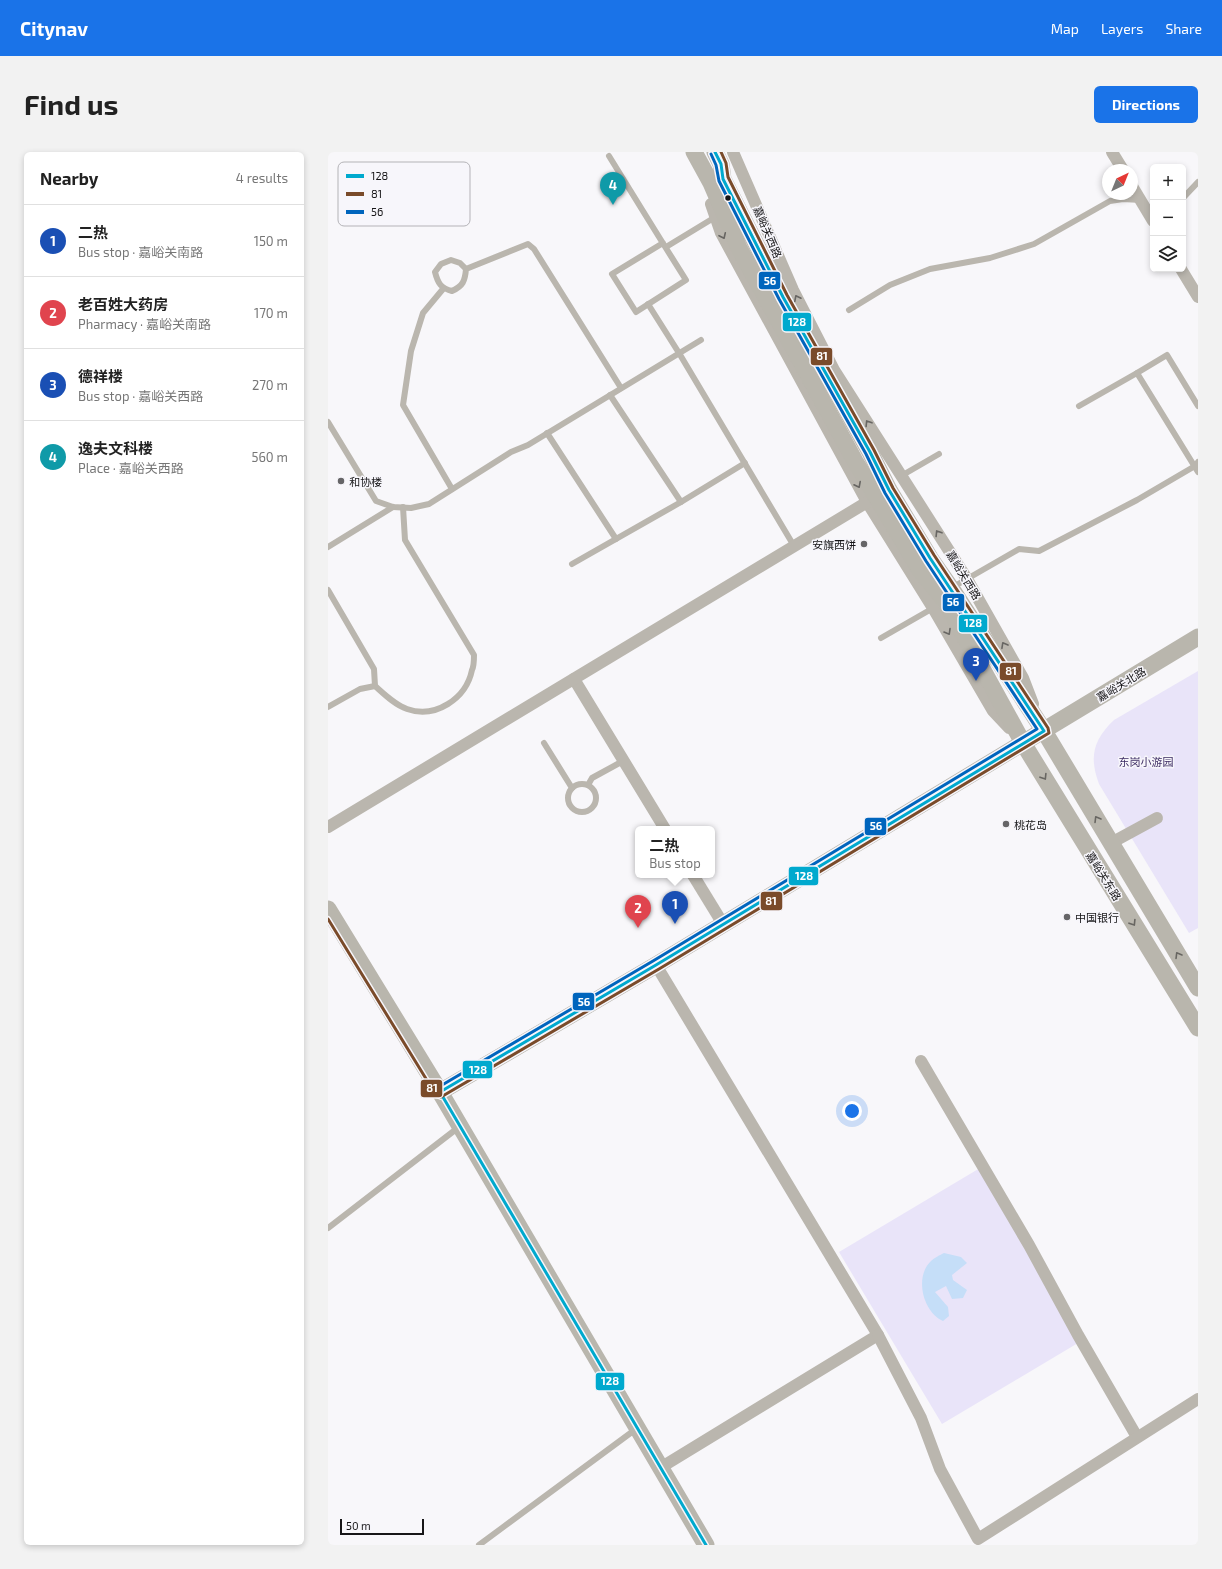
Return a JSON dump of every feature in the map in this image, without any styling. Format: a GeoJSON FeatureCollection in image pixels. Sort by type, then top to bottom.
{"type":"FeatureCollection","features":[{"type":"Feature","properties":{"kind":"main road","name":"嘉峪关西路"},"geometry":{"type":"LineString","coordinates":[[694,152],[711,183],[721,215],[855,461],[920,570],[1044,731]]}},
{"type":"Feature","properties":{"kind":"main road","name":"嘉峪关西路"},"geometry":{"type":"LineString","coordinates":[[718,158],[723,179],[782,297],[870,452],[877,496]]}},
{"type":"Feature","properties":{"kind":"main road","name":"嘉峪关西路"},"geometry":{"type":"LineString","coordinates":[[943,599],[1023,744]]}},
{"type":"Feature","properties":{"kind":"main road","name":"嘉峪关北路"},"geometry":{"type":"LineString","coordinates":[[440,1092],[656,965],[1198,637]]}},
{"type":"Feature","properties":{"kind":"main road","name":"嘉峪关东路"},"geometry":{"type":"LineString","coordinates":[[1044,731],[1198,988]]}},
{"type":"Feature","properties":{"kind":"main road","name":"嘉峪关东路"},"geometry":{"type":"LineString","coordinates":[[1023,744],[1198,1028]]}},
{"type":"Feature","properties":{"kind":"main road"},"geometry":{"type":"LineString","coordinates":[[328,909],[440,1092],[706,1545]]}},
{"type":"Feature","properties":{"kind":"street","name":"嘉峪关西路"},"geometry":{"type":"LineString","coordinates":[[688,152],[704,172]]}},
{"type":"Feature","properties":{"kind":"street","name":"嘉峪关西路"},"geometry":{"type":"LineString","coordinates":[[734,152],[793,290],[834,370],[967,579],[1023,678],[1044,731]]}},
{"type":"Feature","properties":{"kind":"street"},"geometry":{"type":"LineString","coordinates":[[704,172],[718,158],[734,152]]}},
{"type":"Feature","properties":{"kind":"street"},"geometry":{"type":"LineString","coordinates":[[1112,152],[1119,164]]}},
{"type":"Feature","properties":{"kind":"street"},"geometry":{"type":"LineString","coordinates":[[1138,195],[1150,215]]}},
{"type":"Feature","properties":{"kind":"street"},"geometry":{"type":"LineString","coordinates":[[1183,272],[1198,297]]}},
{"type":"Feature","properties":{"kind":"street"},"geometry":{"type":"LineString","coordinates":[[328,827],[877,496]]}},
{"type":"Feature","properties":{"kind":"street"},"geometry":{"type":"LineString","coordinates":[[574,679],[663,826]]}},
{"type":"Feature","properties":{"kind":"street"},"geometry":{"type":"LineString","coordinates":[[1111,843],[1157,818]]}},
{"type":"Feature","properties":{"kind":"street"},"geometry":{"type":"LineString","coordinates":[[695,878],[723,924]]}},
{"type":"Feature","properties":{"kind":"street"},"geometry":{"type":"LineString","coordinates":[[656,965],[878,1335],[921,1418],[940,1469],[980,1542],[1137,1437],[1198,1399]]}},
{"type":"Feature","properties":{"kind":"street"},"geometry":{"type":"LineString","coordinates":[[921,1061],[1025,1238],[1078,1335],[1137,1437]]}},
{"type":"Feature","properties":{"kind":"street"},"geometry":{"type":"LineString","coordinates":[[660,1468],[878,1335]]}},
{"type":"Feature","properties":{"kind":"lane"},"geometry":{"type":"LineString","coordinates":[[609,156],[664,245],[686,280],[636,312],[612,274],[664,245],[721,215]]}},
{"type":"Feature","properties":{"kind":"lane"},"geometry":{"type":"LineString","coordinates":[[1186,195],[1198,182]]}},
{"type":"Feature","properties":{"kind":"lane"},"geometry":{"type":"LineString","coordinates":[[849,310],[890,284],[930,269],[990,258],[1034,244],[1110,201],[1122,199],[1141,200]]}},
{"type":"Feature","properties":{"kind":"lane"},"geometry":{"type":"LineString","coordinates":[[466,269],[528,244],[534,249],[621,388]]}},
{"type":"Feature","properties":{"kind":"lane"},"geometry":{"type":"LineString","coordinates":[[451,260],[460,263],[466,269],[466,279],[461,287],[452,291],[443,289],[437,280],[435,272],[441,264],[451,260]]}},
{"type":"Feature","properties":{"kind":"lane"},"geometry":{"type":"LineString","coordinates":[[443,289],[423,313],[411,351],[403,405],[452,490]]}},
{"type":"Feature","properties":{"kind":"lane"},"geometry":{"type":"LineString","coordinates":[[648,304],[679,353],[794,546]]}},
{"type":"Feature","properties":{"kind":"lane"},"geometry":{"type":"LineString","coordinates":[[328,422],[376,501],[393,507],[411,508],[428,504],[511,452],[528,445],[701,340]]}},
{"type":"Feature","properties":{"kind":"lane"},"geometry":{"type":"LineString","coordinates":[[1079,406],[1167,355],[1198,406]]}},
{"type":"Feature","properties":{"kind":"lane"},"geometry":{"type":"LineString","coordinates":[[881,638],[943,599],[967,579],[1019,549],[1039,551],[1197,467],[1137,373]]}},
{"type":"Feature","properties":{"kind":"lane"},"geometry":{"type":"LineString","coordinates":[[610,395],[681,502]]}},
{"type":"Feature","properties":{"kind":"lane"},"geometry":{"type":"LineString","coordinates":[[547,433],[616,539]]}},
{"type":"Feature","properties":{"kind":"lane"},"geometry":{"type":"LineString","coordinates":[[901,476],[939,454]]}},
{"type":"Feature","properties":{"kind":"lane"},"geometry":{"type":"LineString","coordinates":[[572,564],[681,502],[745,463]]}},
{"type":"Feature","properties":{"kind":"lane"},"geometry":{"type":"LineString","coordinates":[[328,547],[393,507]]}},
{"type":"Feature","properties":{"kind":"lane"},"geometry":{"type":"LineString","coordinates":[[328,707],[360,689],[375,686],[405,709],[417,712],[430,712],[442,708],[456,699],[466,686],[472,671],[474,655],[405,540],[403,508]]}},
{"type":"Feature","properties":{"kind":"lane"},"geometry":{"type":"LineString","coordinates":[[328,590],[374,669],[375,686]]}},
{"type":"Feature","properties":{"kind":"lane"},"geometry":{"type":"LineString","coordinates":[[544,743],[572,788]]}},
{"type":"Feature","properties":{"kind":"lane"},"geometry":{"type":"LineString","coordinates":[[588,785],[592,778],[624,761]]}},
{"type":"Feature","properties":{"kind":"lane"},"geometry":{"type":"LineString","coordinates":[[582,784],[588,785],[595,793],[595,804],[587,812],[576,812],[569,804],[569,793],[572,788],[582,784]]}},
{"type":"Feature","properties":{"kind":"lane"},"geometry":{"type":"LineString","coordinates":[[328,1228],[460,1126]]}},
{"type":"Feature","properties":{"kind":"lane"},"geometry":{"type":"LineString","coordinates":[[479,1545],[637,1428]]}},
{"type":"Feature","properties":{"kind":"green space","name":"东岗小游园"},"geometry":{"type":"Polygon","coordinates":[[[1198,671],[1198,928],[1189,933],[1099,784],[1094,765],[1094,757],[1097,742],[1107,727],[1114,720],[1198,671]]]}},
{"type":"Feature","properties":{"kind":"green space"},"geometry":{"type":"Polygon","coordinates":[[[980,1168],[1083,1340],[942,1424],[839,1252],[980,1168]]]}},
{"type":"Feature","properties":{"kind":"water"},"geometry":{"type":"Polygon","coordinates":[[[944,1253],[961,1257],[967,1263],[952,1275],[953,1280],[967,1290],[963,1298],[952,1299],[946,1286],[935,1292],[948,1307],[949,1316],[943,1321],[930,1310],[923,1294],[922,1285],[926,1268],[932,1260],[944,1253]]]}},
{"type":"Feature","properties":{"kind":"transit line","name":"128"},"geometry":{"type":"LineString","coordinates":[[706,1545],[440,1092],[656,965],[1044,731],[930,558],[889,490],[870,452],[783,297],[723,179],[721,164],[715,152]]}},
{"type":"Feature","properties":{"kind":"transit line","name":"81"},"geometry":{"type":"LineString","coordinates":[[328,919],[436,1095],[441,1097],[659,969],[1049,733],[1048,728],[934,555],[893,488],[874,450],[787,295],[728,177],[726,163],[721,152]]}},
{"type":"Feature","properties":{"kind":"transit line","name":"56"},"geometry":{"type":"LineString","coordinates":[[437,1088],[653,961],[1037,729],[926,561],[885,493],[866,454],[779,299],[719,181],[716,165],[711,154]]}},
{"type":"Feature","properties":{"kind":"place","name":"逸夫文科楼"},"geometry":{"type":"Point","coordinates":[613,205]}},
{"type":"Feature","properties":{"kind":"place","name":"和协楼"},"geometry":{"type":"Point","coordinates":[341,481]}},
{"type":"Feature","properties":{"kind":"place","name":"安旗西饼"},"geometry":{"type":"Point","coordinates":[864,544]}},
{"type":"Feature","properties":{"kind":"place","name":"德祥楼"},"geometry":{"type":"Point","coordinates":[976,681]}},
{"type":"Feature","properties":{"kind":"place","name":"桃花岛"},"geometry":{"type":"Point","coordinates":[1006,824]}},
{"type":"Feature","properties":{"kind":"place","name":"中国银行"},"geometry":{"type":"Point","coordinates":[1067,917]}},
{"type":"Feature","properties":{"kind":"place","name":"二热"},"geometry":{"type":"Point","coordinates":[675,924]}},
{"type":"Feature","properties":{"kind":"place","name":"老百姓大药房"},"geometry":{"type":"Point","coordinates":[638,928]}}]}
